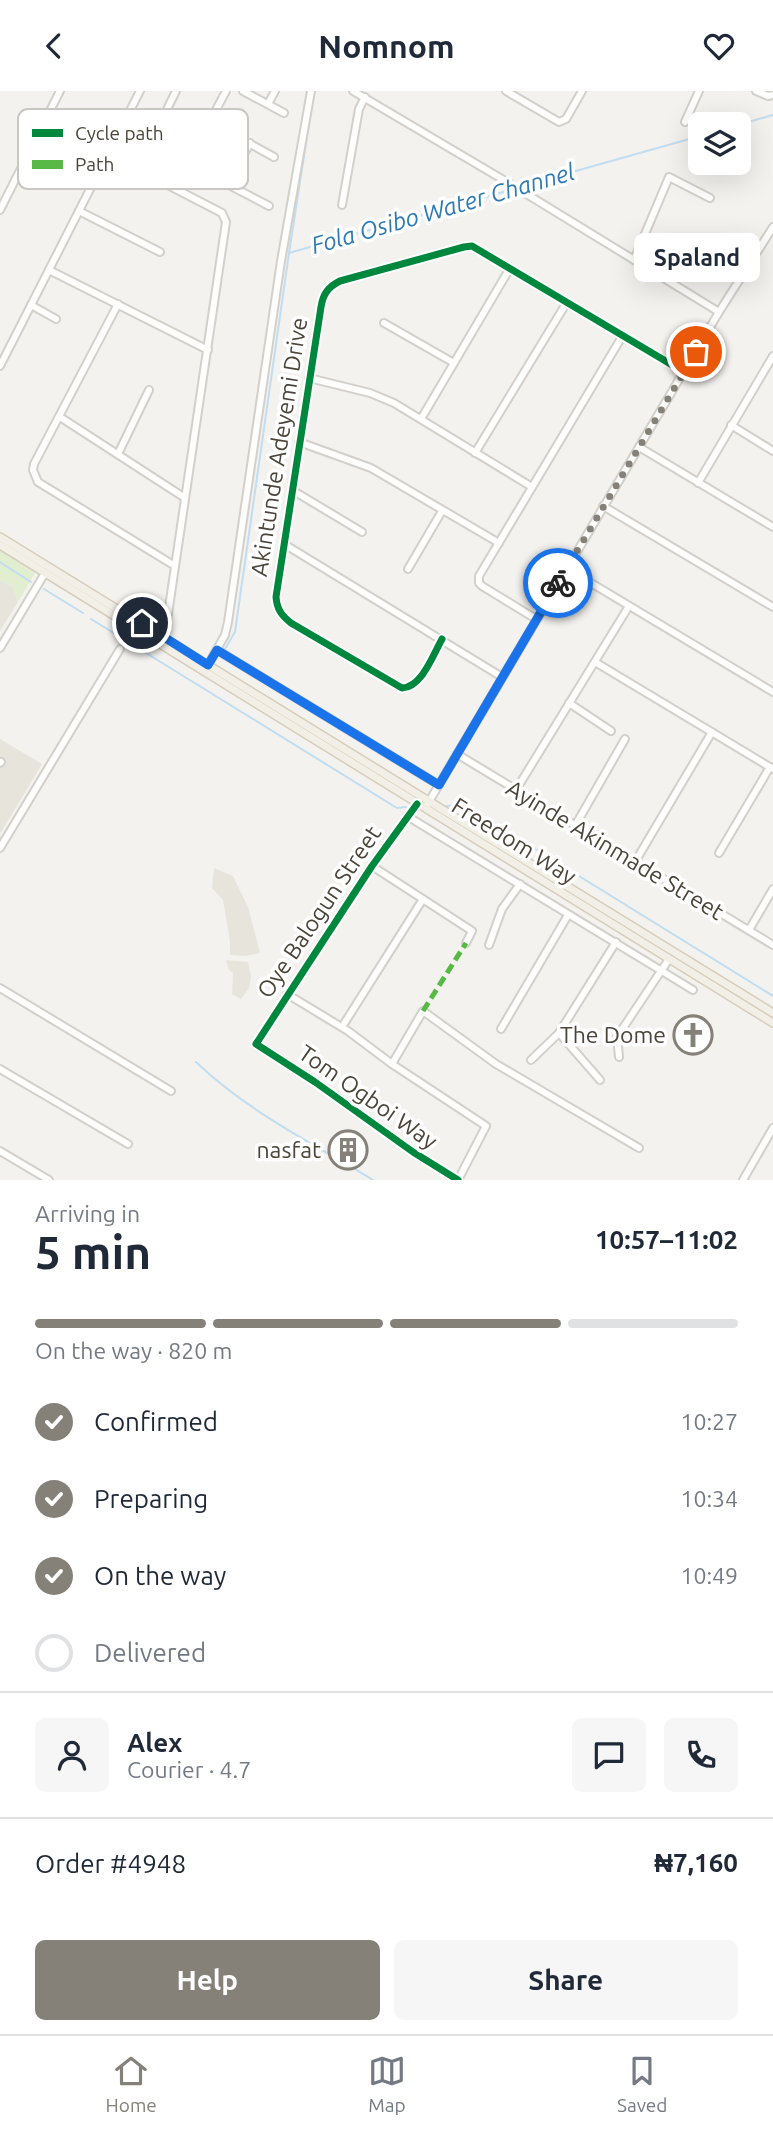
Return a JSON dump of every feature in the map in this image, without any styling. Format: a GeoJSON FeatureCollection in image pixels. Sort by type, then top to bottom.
{"type":"FeatureCollection","features":[{"type":"Feature","properties":{"kind":"main road","name":"Freedom Way"},"geometry":{"type":"LineString","coordinates":[[0,537],[773,1013]]}},
{"type":"Feature","properties":{"kind":"main road","name":"Freedom Way"},"geometry":{"type":"LineString","coordinates":[[0,545],[773,1023]]}},
{"type":"Feature","properties":{"kind":"street"},"geometry":{"type":"LineString","coordinates":[[51,109],[60,91]]}},
{"type":"Feature","properties":{"kind":"street"},"geometry":{"type":"LineString","coordinates":[[131,109],[140,91]]}},
{"type":"Feature","properties":{"kind":"street"},"geometry":{"type":"LineString","coordinates":[[167,109],[176,91]]}},
{"type":"Feature","properties":{"kind":"street"},"geometry":{"type":"LineString","coordinates":[[217,109],[226,91]]}},
{"type":"Feature","properties":{"kind":"street"},"geometry":{"type":"LineString","coordinates":[[243,91],[284,113]]}},
{"type":"Feature","properties":{"kind":"street"},"geometry":{"type":"LineString","coordinates":[[268,104],[275,91]]}},
{"type":"Feature","properties":{"kind":"street"},"geometry":{"type":"LineString","coordinates":[[208,665],[225,635],[228,622],[281,261],[311,91]]}},
{"type":"Feature","properties":{"kind":"street"},"geometry":{"type":"LineString","coordinates":[[506,91],[559,122],[566,118],[582,91]]}},
{"type":"Feature","properties":{"kind":"street"},"geometry":{"type":"LineString","coordinates":[[685,122],[699,91]]}},
{"type":"Feature","properties":{"kind":"street"},"geometry":{"type":"LineString","coordinates":[[756,91],[768,96],[773,95]]}},
{"type":"Feature","properties":{"kind":"street"},"geometry":{"type":"LineString","coordinates":[[355,92],[507,181],[525,195],[719,312]]}},
{"type":"Feature","properties":{"kind":"street"},"geometry":{"type":"LineString","coordinates":[[342,205],[359,109],[365,97]]}},
{"type":"Feature","properties":{"kind":"street"},"geometry":{"type":"LineString","coordinates":[[248,147],[250,143],[274,157]]}},
{"type":"Feature","properties":{"kind":"street"},"geometry":{"type":"LineString","coordinates":[[0,210],[18,174]]}},
{"type":"Feature","properties":{"kind":"street"},"geometry":{"type":"LineString","coordinates":[[634,260],[667,178],[674,178],[710,198]]}},
{"type":"Feature","properties":{"kind":"street"},"geometry":{"type":"LineString","coordinates":[[0,366],[90,189]]}},
{"type":"Feature","properties":{"kind":"street"},"geometry":{"type":"LineString","coordinates":[[164,646],[225,217],[177,189]]}},
{"type":"Feature","properties":{"kind":"street"},"geometry":{"type":"LineString","coordinates":[[237,189],[269,206]]}},
{"type":"Feature","properties":{"kind":"street"},"geometry":{"type":"LineString","coordinates":[[79,211],[160,252]]}},
{"type":"Feature","properties":{"kind":"street"},"geometry":{"type":"LineString","coordinates":[[429,801],[719,312],[773,227]]}},
{"type":"Feature","properties":{"kind":"street","name":"Akintunde Adeyemi Drive"},"geometry":{"type":"LineString","coordinates":[[442,639],[416,682],[410,687],[402,688],[291,623],[279,612],[276,597],[322,299],[328,288],[340,281],[464,247],[479,249],[510,268]]}},
{"type":"Feature","properties":{"kind":"street"},"geometry":{"type":"LineString","coordinates":[[421,419],[510,268],[684,372]]}},
{"type":"Feature","properties":{"kind":"street"},"geometry":{"type":"LineString","coordinates":[[49,270],[208,350]]}},
{"type":"Feature","properties":{"kind":"street"},"geometry":{"type":"LineString","coordinates":[[475,453],[567,302]]}},
{"type":"Feature","properties":{"kind":"street"},"geometry":{"type":"LineString","coordinates":[[118,304],[33,470],[38,482],[175,566]]}},
{"type":"Feature","properties":{"kind":"street"},"geometry":{"type":"LineString","coordinates":[[31,305],[57,319]]}},
{"type":"Feature","properties":{"kind":"street"},"geometry":{"type":"LineString","coordinates":[[384,323],[454,363]]}},
{"type":"Feature","properties":{"kind":"street"},"geometry":{"type":"LineString","coordinates":[[536,619],[479,583],[479,576],[623,335]]}},
{"type":"Feature","properties":{"kind":"street"},"geometry":{"type":"LineString","coordinates":[[0,343],[9,348]]}},
{"type":"Feature","properties":{"kind":"street"},"geometry":{"type":"LineString","coordinates":[[698,483],[773,356]]}},
{"type":"Feature","properties":{"kind":"street"},"geometry":{"type":"LineString","coordinates":[[309,378],[382,397],[532,488]]}},
{"type":"Feature","properties":{"kind":"street"},"geometry":{"type":"LineString","coordinates":[[118,454],[149,390]]}},
{"type":"Feature","properties":{"kind":"street"},"geometry":{"type":"LineString","coordinates":[[60,417],[185,498]]}},
{"type":"Feature","properties":{"kind":"street"},"geometry":{"type":"LineString","coordinates":[[730,425],[773,451]]}},
{"type":"Feature","properties":{"kind":"street"},"geometry":{"type":"LineString","coordinates":[[299,442],[370,468],[499,544]]}},
{"type":"Feature","properties":{"kind":"street"},"geometry":{"type":"LineString","coordinates":[[639,447],[773,527]]}},
{"type":"Feature","properties":{"kind":"street"},"geometry":{"type":"LineString","coordinates":[[292,490],[362,531]]}},
{"type":"Feature","properties":{"kind":"street"},"geometry":{"type":"LineString","coordinates":[[603,506],[773,607]]}},
{"type":"Feature","properties":{"kind":"street"},"geometry":{"type":"LineString","coordinates":[[408,569],[442,511]]}},
{"type":"Feature","properties":{"kind":"street"},"geometry":{"type":"LineString","coordinates":[[284,544],[502,677]]}},
{"type":"Feature","properties":{"kind":"street"},"geometry":{"type":"LineString","coordinates":[[566,568],[773,692]]}},
{"type":"Feature","properties":{"kind":"street"},"geometry":{"type":"LineString","coordinates":[[0,648],[45,573]]}},
{"type":"Feature","properties":{"kind":"street"},"geometry":{"type":"LineString","coordinates":[[516,790],[629,606]]}},
{"type":"Feature","properties":{"kind":"street"},"geometry":{"type":"LineString","coordinates":[[0,848],[120,649]]}},
{"type":"Feature","properties":{"kind":"street"},"geometry":{"type":"LineString","coordinates":[[217,650],[439,785]]}},
{"type":"Feature","properties":{"kind":"street"},"geometry":{"type":"LineString","coordinates":[[594,662],[772,768],[719,853]]}},
{"type":"Feature","properties":{"kind":"street"},"geometry":{"type":"LineString","coordinates":[[569,703],[611,731]]}},
{"type":"Feature","properties":{"kind":"street"},"geometry":{"type":"LineString","coordinates":[[635,862],[712,732]]}},
{"type":"Feature","properties":{"kind":"street"},"geometry":{"type":"LineString","coordinates":[[575,826],[625,739]]}},
{"type":"Feature","properties":{"kind":"street","name":"Ayinde Akinmade Street"},"geometry":{"type":"LineString","coordinates":[[457,754],[773,946]]}},
{"type":"Feature","properties":{"kind":"street","name":"Freedom Way"},"geometry":{"type":"LineString","coordinates":[[420,806],[429,801]]}},
{"type":"Feature","properties":{"kind":"street","name":"Oye Balogun Street"},"geometry":{"type":"LineString","coordinates":[[256,1044],[372,866],[407,816],[420,806]]}},
{"type":"Feature","properties":{"kind":"street"},"geometry":{"type":"LineString","coordinates":[[407,816],[693,990]]}},
{"type":"Feature","properties":{"kind":"street"},"geometry":{"type":"LineString","coordinates":[[372,866],[472,931],[466,943]]}},
{"type":"Feature","properties":{"kind":"street"},"geometry":{"type":"LineString","coordinates":[[489,945],[502,909],[520,884]]}},
{"type":"Feature","properties":{"kind":"street"},"geometry":{"type":"LineString","coordinates":[[748,930],[773,889]]}},
{"type":"Feature","properties":{"kind":"street"},"geometry":{"type":"LineString","coordinates":[[342,1027],[423,899]]}},
{"type":"Feature","properties":{"kind":"street"},"geometry":{"type":"LineString","coordinates":[[501,1029],[568,915]]}},
{"type":"Feature","properties":{"kind":"street"},"geometry":{"type":"LineString","coordinates":[[531,1060],[559,1033],[616,942]]}},
{"type":"Feature","properties":{"kind":"street"},"geometry":{"type":"LineString","coordinates":[[619,1057],[617,1037],[669,959]]}},
{"type":"Feature","properties":{"kind":"street"},"geometry":{"type":"LineString","coordinates":[[0,988],[172,1091]]}},
{"type":"Feature","properties":{"kind":"street"},"geometry":{"type":"LineString","coordinates":[[287,994],[342,1027],[392,1064],[486,1126],[458,1180]]}},
{"type":"Feature","properties":{"kind":"street"},"geometry":{"type":"LineString","coordinates":[[392,1064],[423,1011],[496,1064],[639,1147]]}},
{"type":"Feature","properties":{"kind":"street"},"geometry":{"type":"LineString","coordinates":[[559,1033],[600,1080]]}},
{"type":"Feature","properties":{"kind":"street","name":"Tom Ogboi Way"},"geometry":{"type":"LineString","coordinates":[[256,1044],[316,1082],[413,1153],[458,1180]]}},
{"type":"Feature","properties":{"kind":"street"},"geometry":{"type":"LineString","coordinates":[[0,1069],[128,1144]]}},
{"type":"Feature","properties":{"kind":"street"},"geometry":{"type":"LineString","coordinates":[[743,1180],[772,1132]]}},
{"type":"Feature","properties":{"kind":"street"},"geometry":{"type":"LineString","coordinates":[[0,1151],[49,1180]]}},
{"type":"Feature","properties":{"kind":"shaded area"},"geometry":{"type":"Polygon","coordinates":[[[0,580],[13,587],[18,602],[0,631],[0,580]]]}},
{"type":"Feature","properties":{"kind":"shaded area"},"geometry":{"type":"Polygon","coordinates":[[[0,739],[42,764],[0,834],[0,739]]]}},
{"type":"Feature","properties":{"kind":"shaded area"},"geometry":{"type":"Polygon","coordinates":[[[214,868],[233,876],[248,907],[260,953],[230,955],[223,900],[212,888],[214,868]]]}},
{"type":"Feature","properties":{"kind":"shaded area"},"geometry":{"type":"Polygon","coordinates":[[[226,960],[248,962],[251,978],[249,988],[241,999],[232,994],[233,973],[226,960]]]}},
{"type":"Feature","properties":{"kind":"green space"},"geometry":{"type":"Polygon","coordinates":[[[0,551],[35,573],[18,602],[13,587],[0,580],[0,551]]]}},
{"type":"Feature","properties":{"kind":"waterway"},"geometry":{"type":"LineString","coordinates":[[289,253],[314,91]]}},
{"type":"Feature","properties":{"kind":"waterway","name":"Fola Osibo Water Channel"},"geometry":{"type":"LineString","coordinates":[[751,121],[773,115]]}},
{"type":"Feature","properties":{"kind":"waterway","name":"Fola Osibo Water Channel"},"geometry":{"type":"LineString","coordinates":[[519,187],[688,139]]}},
{"type":"Feature","properties":{"kind":"waterway","name":"Fola Osibo Water Channel"},"geometry":{"type":"LineString","coordinates":[[225,649],[235,632],[289,253],[514,189]]}},
{"type":"Feature","properties":{"kind":"waterway"},"geometry":{"type":"LineString","coordinates":[[0,562],[31,582]]}},
{"type":"Feature","properties":{"kind":"waterway"},"geometry":{"type":"LineString","coordinates":[[44,589],[83,613]]}},
{"type":"Feature","properties":{"kind":"waterway"},"geometry":{"type":"LineString","coordinates":[[91,619],[397,808],[406,807]]}},
{"type":"Feature","properties":{"kind":"waterway"},"geometry":{"type":"LineString","coordinates":[[446,806],[464,805],[773,996]]}},
{"type":"Feature","properties":{"kind":"waterway"},"geometry":{"type":"LineString","coordinates":[[196,1062],[258,1111],[373,1180]]}},
{"type":"Feature","properties":{"kind":"marked path"},"geometry":{"type":"LineString","coordinates":[[423,1011],[466,943]]}},
{"type":"Feature","properties":{"kind":"cycle path"},"geometry":{"type":"LineString","coordinates":[[442,639],[421,676],[402,688],[291,623],[277,605],[276,597],[321,307],[329,288],[340,281],[472,246],[684,372]]}},
{"type":"Feature","properties":{"kind":"cycle path"},"geometry":{"type":"LineString","coordinates":[[417,804],[372,866],[256,1044],[458,1180]]}},
{"type":"Feature","properties":{"kind":"way so far"},"geometry":{"type":"LineString","coordinates":[[558,583],[696,352]]}},
{"type":"Feature","properties":{"kind":"place","name":"Spaland"},"geometry":{"type":"Point","coordinates":[696,352]}},
{"type":"Feature","properties":{"kind":"place","name":"The Dome"},"geometry":{"type":"Point","coordinates":[693,1035]}},
{"type":"Feature","properties":{"kind":"place","name":"nasfat"},"geometry":{"type":"Point","coordinates":[348,1150]}},
{"type":"Feature","properties":{"kind":"route"},"geometry":{"type":"LineString","coordinates":[[142,623],[208,665],[217,650],[439,785],[558,583]]}}]}
